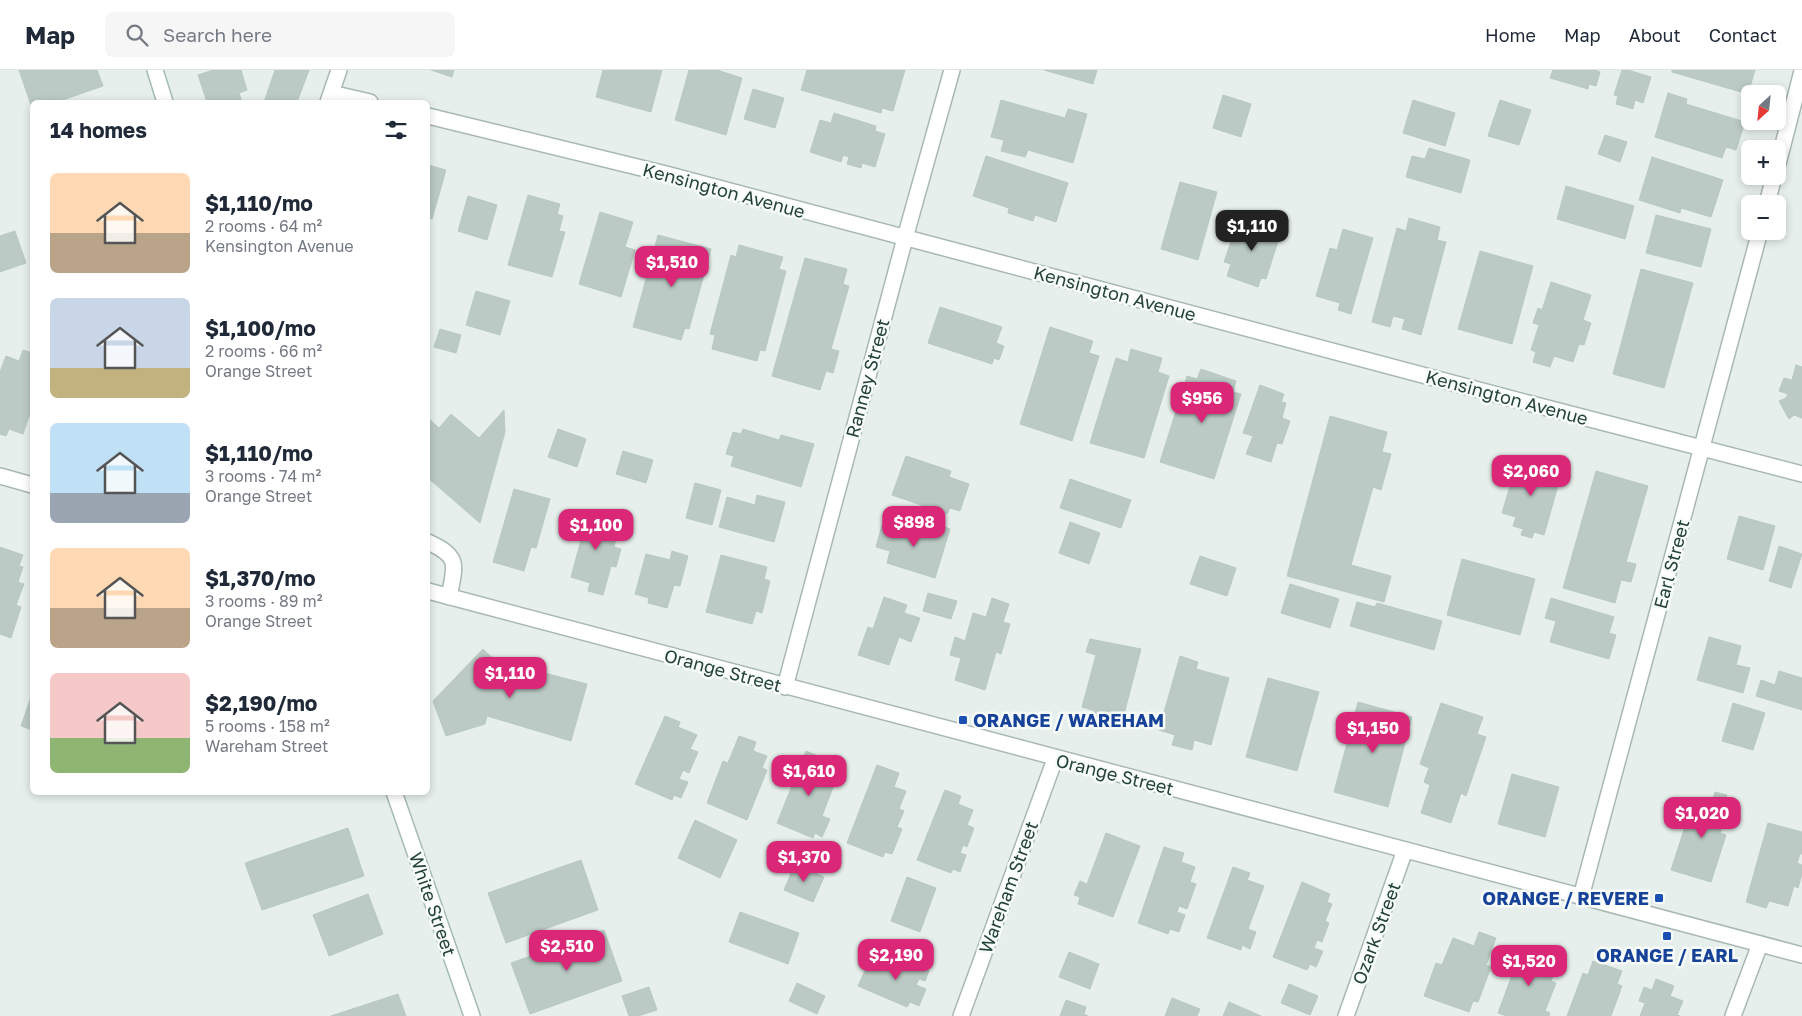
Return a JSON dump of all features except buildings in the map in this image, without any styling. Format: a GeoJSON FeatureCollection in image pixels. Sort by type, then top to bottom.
{"type":"FeatureCollection","features":[{"type":"Feature","properties":{"kind":"street"},"geometry":{"type":"LineString","coordinates":[[155,70],[165,100]]}},
{"type":"Feature","properties":{"kind":"street"},"geometry":{"type":"LineString","coordinates":[[339,70],[329,98],[350,100]]}},
{"type":"Feature","properties":{"kind":"street","name":"Ranney Street"},"geometry":{"type":"LineString","coordinates":[[785,687],[952,70]]}},
{"type":"Feature","properties":{"kind":"street"},"geometry":{"type":"LineString","coordinates":[[1784,140],[1802,72]]}},
{"type":"Feature","properties":{"kind":"street","name":"Kensington Avenue"},"geometry":{"type":"LineString","coordinates":[[430,116],[666,174],[1802,474]]}},
{"type":"Feature","properties":{"kind":"street","name":"Earl Street"},"geometry":{"type":"LineString","coordinates":[[1582,897],[1758,240]]}},
{"type":"Feature","properties":{"kind":"street"},"geometry":{"type":"LineString","coordinates":[[0,476],[30,484]]}},
{"type":"Feature","properties":{"kind":"street"},"geometry":{"type":"LineString","coordinates":[[430,543],[451,555],[454,562],[449,597]]}},
{"type":"Feature","properties":{"kind":"street","name":"Orange Street"},"geometry":{"type":"LineString","coordinates":[[430,592],[1055,759],[1802,955]]}},
{"type":"Feature","properties":{"kind":"street","name":"Wareham Street"},"geometry":{"type":"LineString","coordinates":[[960,1016],[1055,759]]}},
{"type":"Feature","properties":{"kind":"street","name":"White Street"},"geometry":{"type":"LineString","coordinates":[[395,795],[472,1016]]}},
{"type":"Feature","properties":{"kind":"street","name":"Ozark Street"},"geometry":{"type":"LineString","coordinates":[[1346,1016],[1405,850]]}},
{"type":"Feature","properties":{"kind":"street"},"geometry":{"type":"LineString","coordinates":[[1733,1016],[1760,944]]}},
{"type":"Feature","properties":{"kind":"place","name":"ORANGE / WAREHAM"},"geometry":{"type":"Point","coordinates":[963,720]}},
{"type":"Feature","properties":{"kind":"place","name":"ORANGE / REVERE"},"geometry":{"type":"Point","coordinates":[1659,898]}},
{"type":"Feature","properties":{"kind":"place","name":"ORANGE / EARL"},"geometry":{"type":"Point","coordinates":[1667,936]}}]}
